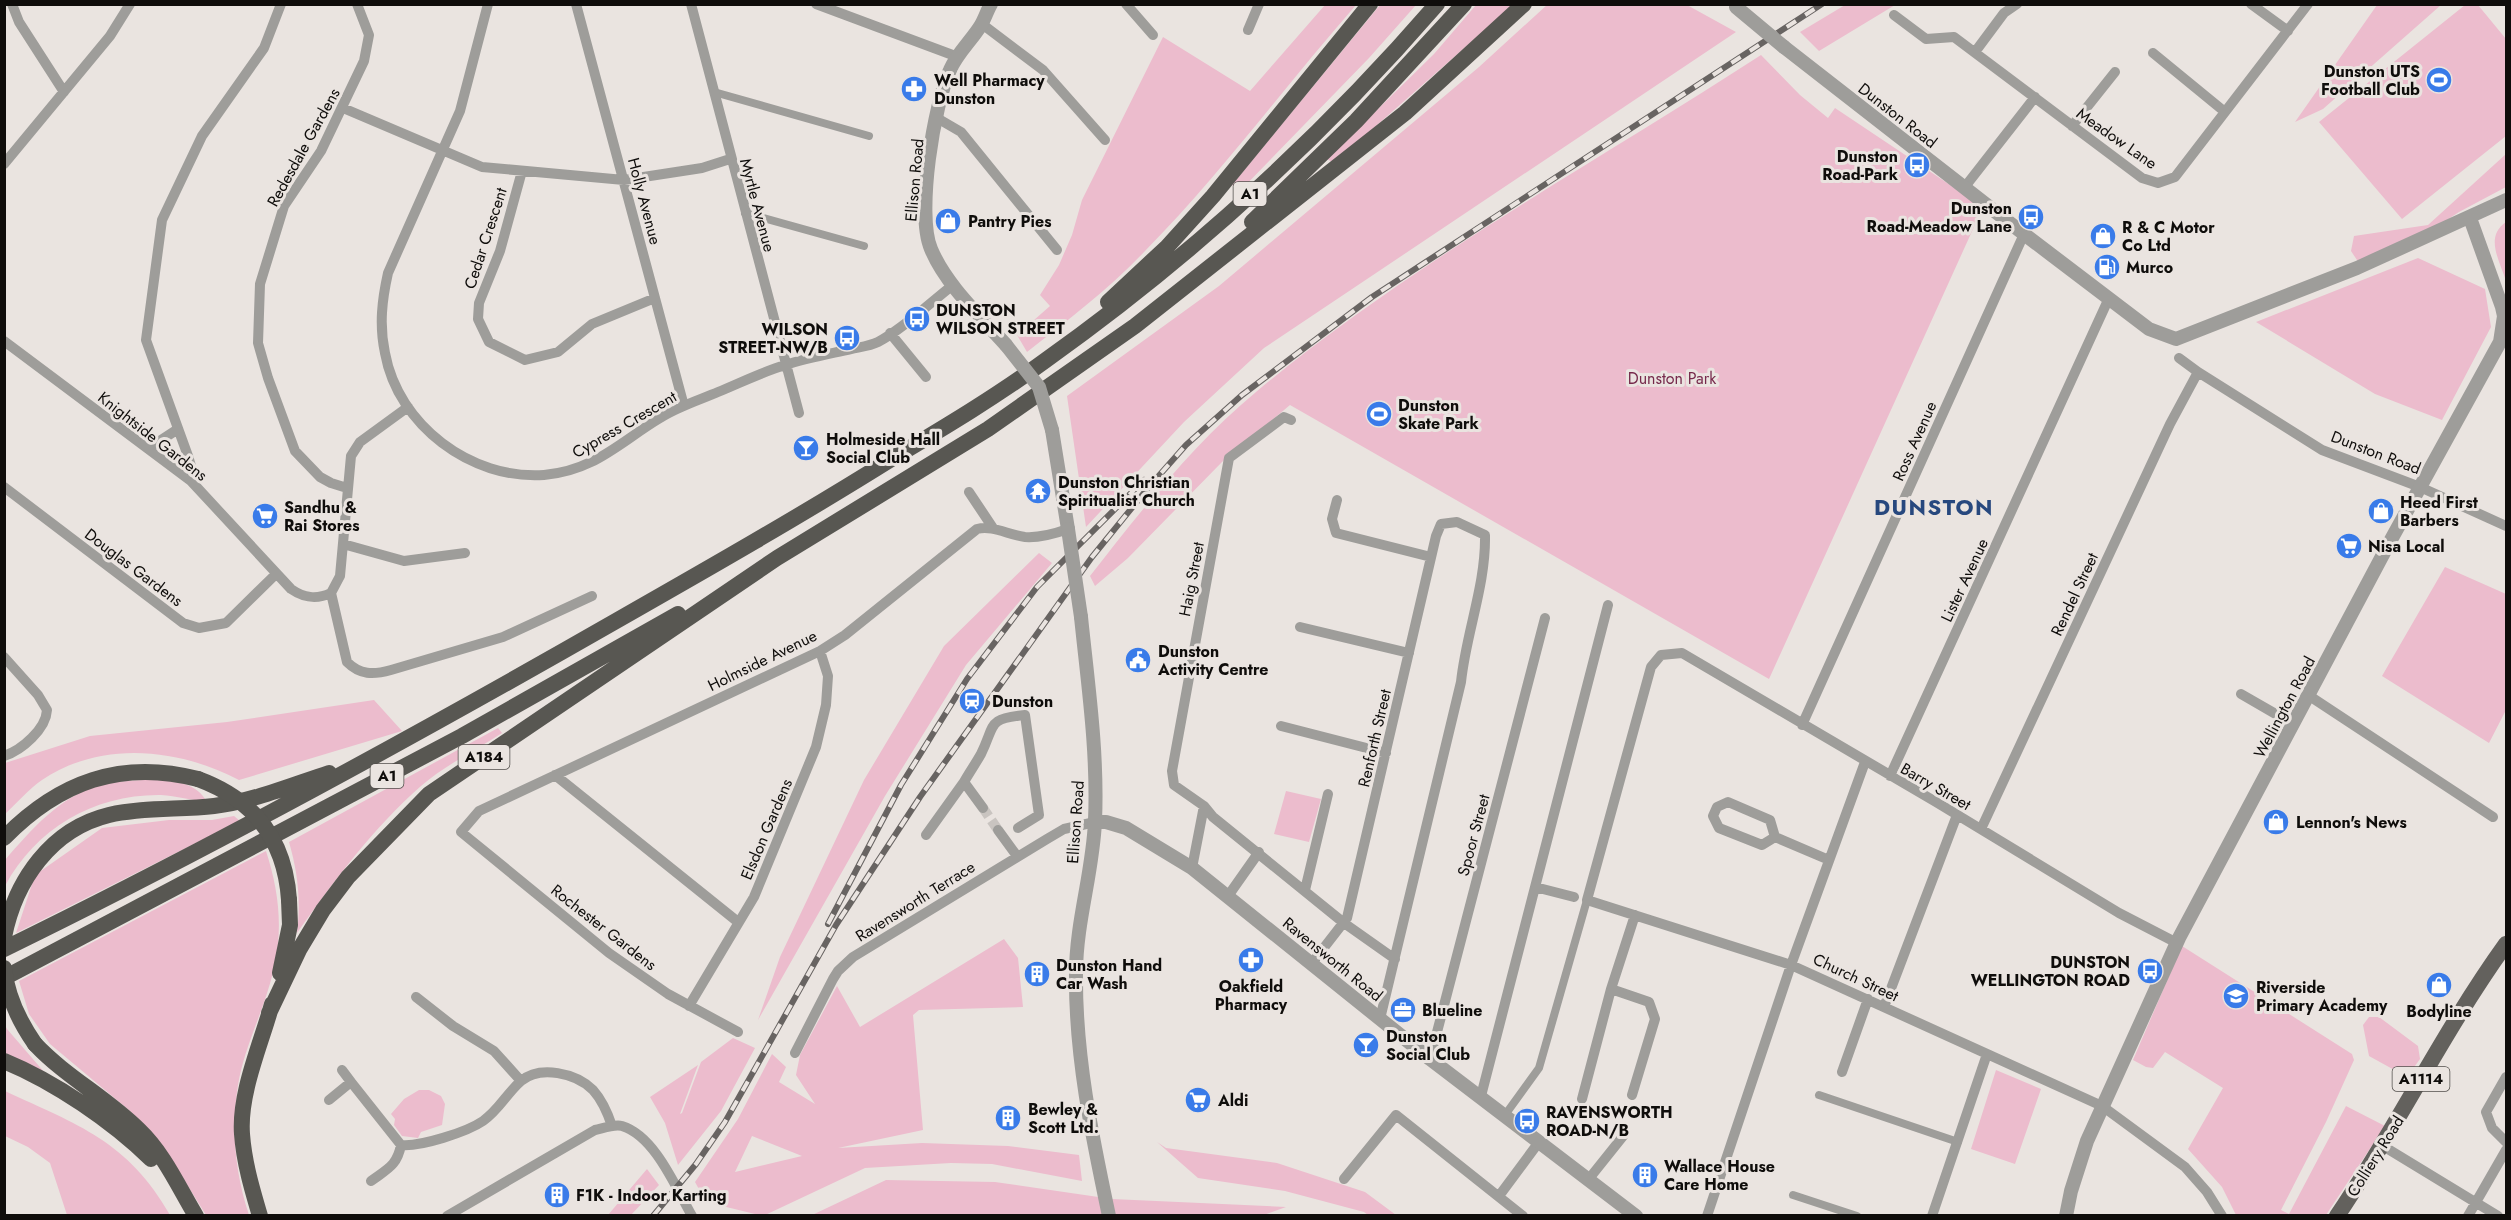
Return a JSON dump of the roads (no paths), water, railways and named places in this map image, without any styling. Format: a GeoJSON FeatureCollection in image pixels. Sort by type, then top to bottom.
{"type":"FeatureCollection","features":[{"type":"Feature","properties":{"kind":"highway"},"geometry":{"type":"LineString","coordinates":[[1044,362],[1175,239],[1370,4]]}},
{"type":"Feature","properties":{"kind":"highway","name":"A1"},"geometry":{"type":"LineString","coordinates":[[4,949],[138,884],[371,760],[777,530],[977,407],[1044,362],[1123,303],[1234,210],[1342,107],[1437,4]]}},
{"type":"Feature","properties":{"kind":"highway","name":"A1"},"geometry":{"type":"LineString","coordinates":[[4,978],[462,736],[766,565],[988,429],[1135,326],[1256,218],[1348,129],[1417,58],[1464,4]]}},
{"type":"Feature","properties":{"kind":"highway"},"geometry":{"type":"LineString","coordinates":[[1135,326],[1405,113],[1524,4]]}},
{"type":"Feature","properties":{"kind":"highway","name":"A184"},"geometry":{"type":"LineString","coordinates":[[269,1013],[299,950],[323,910],[348,877],[429,794],[766,565]]}},
{"type":"Feature","properties":{"kind":"highway","name":"A1"},"geometry":{"type":"LineString","coordinates":[[4,937],[14,901],[36,863],[69,834],[88,823],[109,815],[216,806],[245,800],[371,760]]}},
{"type":"Feature","properties":{"kind":"highway","name":"A184"},"geometry":{"type":"LineString","coordinates":[[4,838],[48,801],[69,789],[116,774],[155,771],[198,779],[223,790],[245,805],[269,832],[284,865],[290,925],[269,1013],[247,1089],[242,1132],[248,1175],[260,1215]]}},
{"type":"Feature","properties":{"kind":"highway"},"geometry":{"type":"LineString","coordinates":[[4,968],[15,1011],[35,1044],[72,1079],[139,1130],[164,1160],[196,1215]]}},
{"type":"Feature","properties":{"kind":"highway"},"geometry":{"type":"LineString","coordinates":[[4,1061],[69,1096],[135,1144],[178,1185]]}},
{"type":"Feature","properties":{"kind":"main road","name":"Colliery Road"},"geometry":{"type":"LineString","coordinates":[[2337,1215],[2383,1146],[2463,1009],[2506,944]]}},
{"type":"Feature","properties":{"kind":"street"},"geometry":{"type":"LineString","coordinates":[[12,4],[19,22],[64,92]]}},
{"type":"Feature","properties":{"kind":"street"},"geometry":{"type":"LineString","coordinates":[[4,164],[110,36],[130,4]]}},
{"type":"Feature","properties":{"kind":"street"},"geometry":{"type":"LineString","coordinates":[[191,481],[193,473],[146,340],[162,220],[202,136],[264,48],[281,4]]}},
{"type":"Feature","properties":{"kind":"street","name":"Redesdale Gardens"},"geometry":{"type":"LineString","coordinates":[[347,488],[320,477],[295,451],[268,378],[258,343],[260,284],[284,206],[321,151],[364,61],[369,35],[357,4]]}},
{"type":"Feature","properties":{"kind":"street","name":"Cypress Crescent"},"geometry":{"type":"LineString","coordinates":[[488,4],[460,111],[444,152],[388,273],[382,301],[381,330],[385,356],[393,379],[408,407],[428,432],[453,452],[491,469],[518,474],[543,475],[576,470],[603,457],[661,417],[684,406],[784,365],[877,343],[953,285]]}},
{"type":"Feature","properties":{"kind":"street","name":"Holly Avenue"},"geometry":{"type":"LineString","coordinates":[[576,4],[684,406]]}},
{"type":"Feature","properties":{"kind":"street","name":"Myrtle Avenue"},"geometry":{"type":"LineString","coordinates":[[691,4],[784,365],[799,413]]}},
{"type":"Feature","properties":{"kind":"street"},"geometry":{"type":"LineString","coordinates":[[816,4],[958,57]]}},
{"type":"Feature","properties":{"kind":"street"},"geometry":{"type":"LineString","coordinates":[[1126,4],[1153,35]]}},
{"type":"Feature","properties":{"kind":"street"},"geometry":{"type":"LineString","coordinates":[[1248,30],[1259,4]]}},
{"type":"Feature","properties":{"kind":"street"},"geometry":{"type":"LineString","coordinates":[[1975,52],[2004,13],[2017,4]]}},
{"type":"Feature","properties":{"kind":"street"},"geometry":{"type":"LineString","coordinates":[[2251,4],[2288,31]]}},
{"type":"Feature","properties":{"kind":"street","name":"Meadow Lane"},"geometry":{"type":"LineString","coordinates":[[1894,15],[1926,39],[1954,37],[2142,178],[2158,183],[2175,177],[2308,4]]}},
{"type":"Feature","properties":{"kind":"street","name":"Ellison Road"},"geometry":{"type":"LineString","coordinates":[[989,6],[982,24],[958,57],[947,77],[930,155],[925,216],[930,247],[953,285],[1006,345],[1039,387],[1052,430],[1081,617],[1092,727],[1095,822],[1078,936],[1076,999],[1083,1081],[1109,1215]]}},
{"type":"Feature","properties":{"kind":"street","name":"Dunston Road"},"geometry":{"type":"LineString","coordinates":[[1734,6],[1964,188],[2149,329],[2175,339],[2357,268],[2506,200]]}},
{"type":"Feature","properties":{"kind":"street"},"geometry":{"type":"LineString","coordinates":[[982,24],[1043,70],[1105,140]]}},
{"type":"Feature","properties":{"kind":"street"},"geometry":{"type":"LineString","coordinates":[[2153,53],[2225,112]]}},
{"type":"Feature","properties":{"kind":"street"},"geometry":{"type":"LineString","coordinates":[[2072,126],[2115,72]]}},
{"type":"Feature","properties":{"kind":"street"},"geometry":{"type":"LineString","coordinates":[[714,92],[869,136]]}},
{"type":"Feature","properties":{"kind":"street"},"geometry":{"type":"LineString","coordinates":[[1964,188],[2035,97]]}},
{"type":"Feature","properties":{"kind":"street"},"geometry":{"type":"LineString","coordinates":[[343,108],[482,167],[624,180],[702,168],[730,159]]}},
{"type":"Feature","properties":{"kind":"street"},"geometry":{"type":"LineString","coordinates":[[937,118],[961,132],[1057,250]]}},
{"type":"Feature","properties":{"kind":"street","name":"Cedar Crescent"},"geometry":{"type":"LineString","coordinates":[[522,171],[500,251],[479,303],[478,318],[489,342],[525,360],[558,352],[592,324],[655,298]]}},
{"type":"Feature","properties":{"kind":"street"},"geometry":{"type":"LineString","coordinates":[[745,213],[864,246]]}},
{"type":"Feature","properties":{"kind":"street","name":"Wellington Road"},"geometry":{"type":"LineString","coordinates":[[2066,1215],[2080,1161],[2102,1106],[2177,943],[2308,695],[2500,342],[2504,316],[2502,307],[2470,218]]}},
{"type":"Feature","properties":{"kind":"street","name":"Ross Avenue"},"geometry":{"type":"LineString","coordinates":[[1802,725],[2024,234]]}},
{"type":"Feature","properties":{"kind":"street","name":"Lister Avenue"},"geometry":{"type":"LineString","coordinates":[[1890,776],[2109,298]]}},
{"type":"Feature","properties":{"kind":"street"},"geometry":{"type":"LineString","coordinates":[[890,333],[926,377]]}},
{"type":"Feature","properties":{"kind":"street","name":"Knightside Gardens"},"geometry":{"type":"LineString","coordinates":[[4,341],[191,481],[276,574],[299,595],[316,598],[331,593]]}},
{"type":"Feature","properties":{"kind":"street","name":"Dunston Road"},"geometry":{"type":"LineString","coordinates":[[2179,358],[2322,450],[2420,487],[2506,526]]}},
{"type":"Feature","properties":{"kind":"street","name":"Rendel Street"},"geometry":{"type":"LineString","coordinates":[[1981,829],[2170,424],[2198,372]]}},
{"type":"Feature","properties":{"kind":"street"},"geometry":{"type":"LineString","coordinates":[[408,407],[360,442],[351,456],[338,583],[331,593],[343,653],[347,662],[357,670],[379,673],[503,637],[592,596]]}},
{"type":"Feature","properties":{"kind":"street","name":"Haig Street"},"geometry":{"type":"LineString","coordinates":[[1204,806],[1173,784],[1172,771],[1230,458],[1284,417],[1291,420]]}},
{"type":"Feature","properties":{"kind":"street"},"geometry":{"type":"LineString","coordinates":[[149,448],[178,429]]}},
{"type":"Feature","properties":{"kind":"street","name":"Douglas Gardens"},"geometry":{"type":"LineString","coordinates":[[4,487],[183,623],[199,628],[226,623],[276,574]]}},
{"type":"Feature","properties":{"kind":"street"},"geometry":{"type":"LineString","coordinates":[[969,492],[993,528],[1025,537],[1039,537],[1068,529]]}},
{"type":"Feature","properties":{"kind":"street"},"geometry":{"type":"LineString","coordinates":[[1337,500],[1332,519],[1336,533],[1431,557]]}},
{"type":"Feature","properties":{"kind":"street","name":"Renforth Street"},"geometry":{"type":"LineString","coordinates":[[1312,963],[1347,918],[1431,557],[1441,524],[1457,522],[1485,535],[1486,559],[1464,654],[1461,682],[1395,959]]}},
{"type":"Feature","properties":{"kind":"street","name":"Holmside Avenue"},"geometry":{"type":"LineString","coordinates":[[461,832],[479,811],[820,651],[845,635],[977,528],[993,528]]}},
{"type":"Feature","properties":{"kind":"street"},"geometry":{"type":"LineString","coordinates":[[343,544],[404,561],[465,553]]}},
{"type":"Feature","properties":{"kind":"street"},"geometry":{"type":"LineString","coordinates":[[1481,1096],[1608,604]]}},
{"type":"Feature","properties":{"kind":"street","name":"Spoor Street"},"geometry":{"type":"LineString","coordinates":[[1430,1059],[1545,618]]}},
{"type":"Feature","properties":{"kind":"street"},"geometry":{"type":"LineString","coordinates":[[1300,627],[1409,653]]}},
{"type":"Feature","properties":{"kind":"street","name":"Elsdon Gardens"},"geometry":{"type":"LineString","coordinates":[[689,1006],[754,897],[816,747],[826,705],[828,676],[820,651]]}},
{"type":"Feature","properties":{"kind":"street","name":"Barry Street"},"geometry":{"type":"LineString","coordinates":[[1587,900],[1651,668],[1661,655],[1682,653],[1981,829],[2119,914],[2177,943]]}},
{"type":"Feature","properties":{"kind":"street"},"geometry":{"type":"LineString","coordinates":[[4,657],[38,695],[47,710],[45,723],[40,729],[14,752],[4,756]]}},
{"type":"Feature","properties":{"kind":"street"},"geometry":{"type":"LineString","coordinates":[[2241,694],[2293,724]]}},
{"type":"Feature","properties":{"kind":"street"},"geometry":{"type":"LineString","coordinates":[[2308,695],[2493,817]]}},
{"type":"Feature","properties":{"kind":"street"},"geometry":{"type":"LineString","coordinates":[[926,835],[982,753],[993,724],[1004,717],[1025,715],[1039,815],[1018,828]]}},
{"type":"Feature","properties":{"kind":"street"},"geometry":{"type":"LineString","coordinates":[[1281,726],[1386,753]]}},
{"type":"Feature","properties":{"kind":"street"},"geometry":{"type":"LineString","coordinates":[[1707,1215],[1791,965],[1865,762]]}},
{"type":"Feature","properties":{"kind":"street"},"geometry":{"type":"LineString","coordinates":[[555,775],[738,922]]}},
{"type":"Feature","properties":{"kind":"street"},"geometry":{"type":"LineString","coordinates":[[964,782],[983,808]]}},
{"type":"Feature","properties":{"kind":"street"},"geometry":{"type":"LineString","coordinates":[[1305,890],[1328,794]]}},
{"type":"Feature","properties":{"kind":"street"},"geometry":{"type":"LineString","coordinates":[[1728,802],[1770,820],[1775,837],[1762,844],[1719,828],[1713,816],[1717,807],[1728,802]]}},
{"type":"Feature","properties":{"kind":"street"},"geometry":{"type":"LineString","coordinates":[[1204,806],[1213,817],[1257,855],[1305,890],[1344,923],[1395,959],[1380,1019]]}},
{"type":"Feature","properties":{"kind":"street"},"geometry":{"type":"LineString","coordinates":[[1192,868],[1204,806]]}},
{"type":"Feature","properties":{"kind":"street"},"geometry":{"type":"LineString","coordinates":[[1884,1007],[1957,815]]}},
{"type":"Feature","properties":{"kind":"street","name":"Ravensworth Terrace"},"geometry":{"type":"LineString","coordinates":[[795,1053],[833,979],[845,964],[1064,829],[1095,822]]}},
{"type":"Feature","properties":{"kind":"street","name":"Ravensworth Road"},"geometry":{"type":"LineString","coordinates":[[1095,822],[1106,822],[1126,828],[1192,868],[1430,1059],[1636,1215]]}},
{"type":"Feature","properties":{"kind":"street"},"geometry":{"type":"LineString","coordinates":[[998,830],[1017,856]]}},
{"type":"Feature","properties":{"kind":"street","name":"Rochester Gardens"},"geometry":{"type":"LineString","coordinates":[[461,832],[609,953],[668,994],[738,1032]]}},
{"type":"Feature","properties":{"kind":"street"},"geometry":{"type":"LineString","coordinates":[[1775,837],[1829,860]]}},
{"type":"Feature","properties":{"kind":"street"},"geometry":{"type":"LineString","coordinates":[[1228,896],[1257,855]]}},
{"type":"Feature","properties":{"kind":"street"},"geometry":{"type":"LineString","coordinates":[[1535,887],[1574,897]]}},
{"type":"Feature","properties":{"kind":"street"},"geometry":{"type":"LineString","coordinates":[[1505,1115],[1539,1068],[1587,900]]}},
{"type":"Feature","properties":{"kind":"street","name":"Church Street"},"geometry":{"type":"LineString","coordinates":[[1587,900],[1791,965],[2102,1106],[2185,1167],[2207,1192],[2222,1215]]}},
{"type":"Feature","properties":{"kind":"street"},"geometry":{"type":"LineString","coordinates":[[1582,1099],[1611,989],[1635,915]]}},
{"type":"Feature","properties":{"kind":"street"},"geometry":{"type":"LineString","coordinates":[[1611,989],[1649,1002],[1654,1019],[1632,1095]]}},
{"type":"Feature","properties":{"kind":"street"},"geometry":{"type":"LineString","coordinates":[[416,997],[453,1026],[494,1051],[521,1081]]}},
{"type":"Feature","properties":{"kind":"street"},"geometry":{"type":"LineString","coordinates":[[1842,1072],[1868,999]]}},
{"type":"Feature","properties":{"kind":"street"},"geometry":{"type":"LineString","coordinates":[[1932,1215],[1987,1054]]}},
{"type":"Feature","properties":{"kind":"street"},"geometry":{"type":"LineString","coordinates":[[342,1070],[401,1145],[399,1159],[370,1181]]}},
{"type":"Feature","properties":{"kind":"street"},"geometry":{"type":"LineString","coordinates":[[401,1145],[426,1144],[482,1123],[500,1107],[521,1081],[531,1075],[547,1072],[561,1073],[592,1089],[603,1105],[612,1126]]}},
{"type":"Feature","properties":{"kind":"street"},"geometry":{"type":"LineString","coordinates":[[2506,1077],[2487,1112],[2492,1128],[2506,1142]]}},
{"type":"Feature","properties":{"kind":"street"},"geometry":{"type":"LineString","coordinates":[[329,1100],[351,1082]]}},
{"type":"Feature","properties":{"kind":"street"},"geometry":{"type":"LineString","coordinates":[[1819,1095],[1958,1142]]}},
{"type":"Feature","properties":{"kind":"street"},"geometry":{"type":"LineString","coordinates":[[1344,1179],[1396,1115],[1523,1215]]}},
{"type":"Feature","properties":{"kind":"street"},"geometry":{"type":"LineString","coordinates":[[447,1215],[595,1130],[612,1126],[622,1126],[648,1142],[692,1215]]}},
{"type":"Feature","properties":{"kind":"street"},"geometry":{"type":"LineString","coordinates":[[1588,1180],[1624,1135]]}},
{"type":"Feature","properties":{"kind":"street"},"geometry":{"type":"LineString","coordinates":[[1499,1196],[1539,1142]]}},
{"type":"Feature","properties":{"kind":"street"},"geometry":{"type":"LineString","coordinates":[[2383,1146],[2498,1215]]}},
{"type":"Feature","properties":{"kind":"street"},"geometry":{"type":"LineString","coordinates":[[2468,1215],[2506,1150]]}},
{"type":"Feature","properties":{"kind":"street"},"geometry":{"type":"LineString","coordinates":[[1793,1195],[1857,1215]]}},
{"type":"Feature","properties":{"kind":"tunnel"},"geometry":{"type":"LineString","coordinates":[[983,808],[998,830]]}},
{"type":"Feature","properties":{"kind":"railway"},"geometry":{"type":"LineString","coordinates":[[653,1216],[696,1164],[725,1122],[836,925],[920,797],[1092,557],[1186,445],[1242,395],[1372,297],[1822,4]]}},
{"type":"Feature","properties":{"kind":"railway"},"geometry":{"type":"LineString","coordinates":[[828,924],[901,785],[967,679],[1037,587],[1144,480]]}},
{"type":"Feature","properties":{"kind":"place","name":"Dunston UTS Football Club"},"geometry":{"type":"Point","coordinates":[2439,80]}},
{"type":"Feature","properties":{"kind":"place","name":"Well Pharmacy Dunston"},"geometry":{"type":"Point","coordinates":[914,89]}},
{"type":"Feature","properties":{"kind":"place","name":"Dunston Road-Park"},"geometry":{"type":"Point","coordinates":[1917,165]}},
{"type":"Feature","properties":{"kind":"place","name":"Dunston Road-Meadow Lane"},"geometry":{"type":"Point","coordinates":[2031,217]}},
{"type":"Feature","properties":{"kind":"place","name":"Pantry Pies"},"geometry":{"type":"Point","coordinates":[948,221]}},
{"type":"Feature","properties":{"kind":"place","name":"R & C Motor Co Ltd"},"geometry":{"type":"Point","coordinates":[2103,236]}},
{"type":"Feature","properties":{"kind":"place","name":"Murco"},"geometry":{"type":"Point","coordinates":[2107,267]}},
{"type":"Feature","properties":{"kind":"place","name":"DUNSTON WILSON STREET"},"geometry":{"type":"Point","coordinates":[917,319]}},
{"type":"Feature","properties":{"kind":"place","name":"WILSON STREET-NW/B"},"geometry":{"type":"Point","coordinates":[847,338]}},
{"type":"Feature","properties":{"kind":"place","name":"Dunston Skate Park"},"geometry":{"type":"Point","coordinates":[1379,414]}},
{"type":"Feature","properties":{"kind":"place","name":"Holmeside Hall Social Club"},"geometry":{"type":"Point","coordinates":[806,448]}},
{"type":"Feature","properties":{"kind":"place","name":"Dunston Christian Spiritualist Church"},"geometry":{"type":"Point","coordinates":[1038,491]}},
{"type":"Feature","properties":{"kind":"place","name":"Heed First Barbers"},"geometry":{"type":"Point","coordinates":[2381,511]}},
{"type":"Feature","properties":{"kind":"place","name":"Sandhu & Rai Stores"},"geometry":{"type":"Point","coordinates":[265,516]}},
{"type":"Feature","properties":{"kind":"place","name":"Nisa Local"},"geometry":{"type":"Point","coordinates":[2349,546]}},
{"type":"Feature","properties":{"kind":"place","name":"Dunston Activity Centre"},"geometry":{"type":"Point","coordinates":[1138,660]}},
{"type":"Feature","properties":{"kind":"place","name":"Dunston"},"geometry":{"type":"Point","coordinates":[972,701]}},
{"type":"Feature","properties":{"kind":"place","name":"Lennon's News"},"geometry":{"type":"Point","coordinates":[2276,822]}},
{"type":"Feature","properties":{"kind":"place","name":"Oakfield Pharmacy"},"geometry":{"type":"Point","coordinates":[1251,960]}},
{"type":"Feature","properties":{"kind":"place","name":"DUNSTON WELLINGTON ROAD"},"geometry":{"type":"Point","coordinates":[2150,971]}},
{"type":"Feature","properties":{"kind":"place","name":"Dunston Hand Car Wash"},"geometry":{"type":"Point","coordinates":[1037,974]}},
{"type":"Feature","properties":{"kind":"place","name":"Bodyline"},"geometry":{"type":"Point","coordinates":[2439,985]}},
{"type":"Feature","properties":{"kind":"place","name":"Riverside Primary Academy"},"geometry":{"type":"Point","coordinates":[2236,996]}},
{"type":"Feature","properties":{"kind":"place","name":"Blueline"},"geometry":{"type":"Point","coordinates":[1403,1010]}},
{"type":"Feature","properties":{"kind":"place","name":"Dunston Social Club"},"geometry":{"type":"Point","coordinates":[1366,1045]}},
{"type":"Feature","properties":{"kind":"place","name":"Aldi"},"geometry":{"type":"Point","coordinates":[1198,1100]}},
{"type":"Feature","properties":{"kind":"place","name":"Bewley & Scott Ltd."},"geometry":{"type":"Point","coordinates":[1008,1118]}},
{"type":"Feature","properties":{"kind":"place","name":"RAVENSWORTH ROAD-N/B"},"geometry":{"type":"Point","coordinates":[1527,1121]}},
{"type":"Feature","properties":{"kind":"place","name":"Wallace House Care Home"},"geometry":{"type":"Point","coordinates":[1645,1175]}},
{"type":"Feature","properties":{"kind":"place","name":"F1K - Indoor Karting"},"geometry":{"type":"Point","coordinates":[557,1195]}},
{"type":"Feature","properties":{"kind":"district","name":"DUNSTON"},"geometry":{"type":"Point","coordinates":[1934,507]}},
{"type":"Feature","properties":{"kind":"park label","name":"Dunston Park"},"geometry":{"type":"Point","coordinates":[1672,378]}}]}
